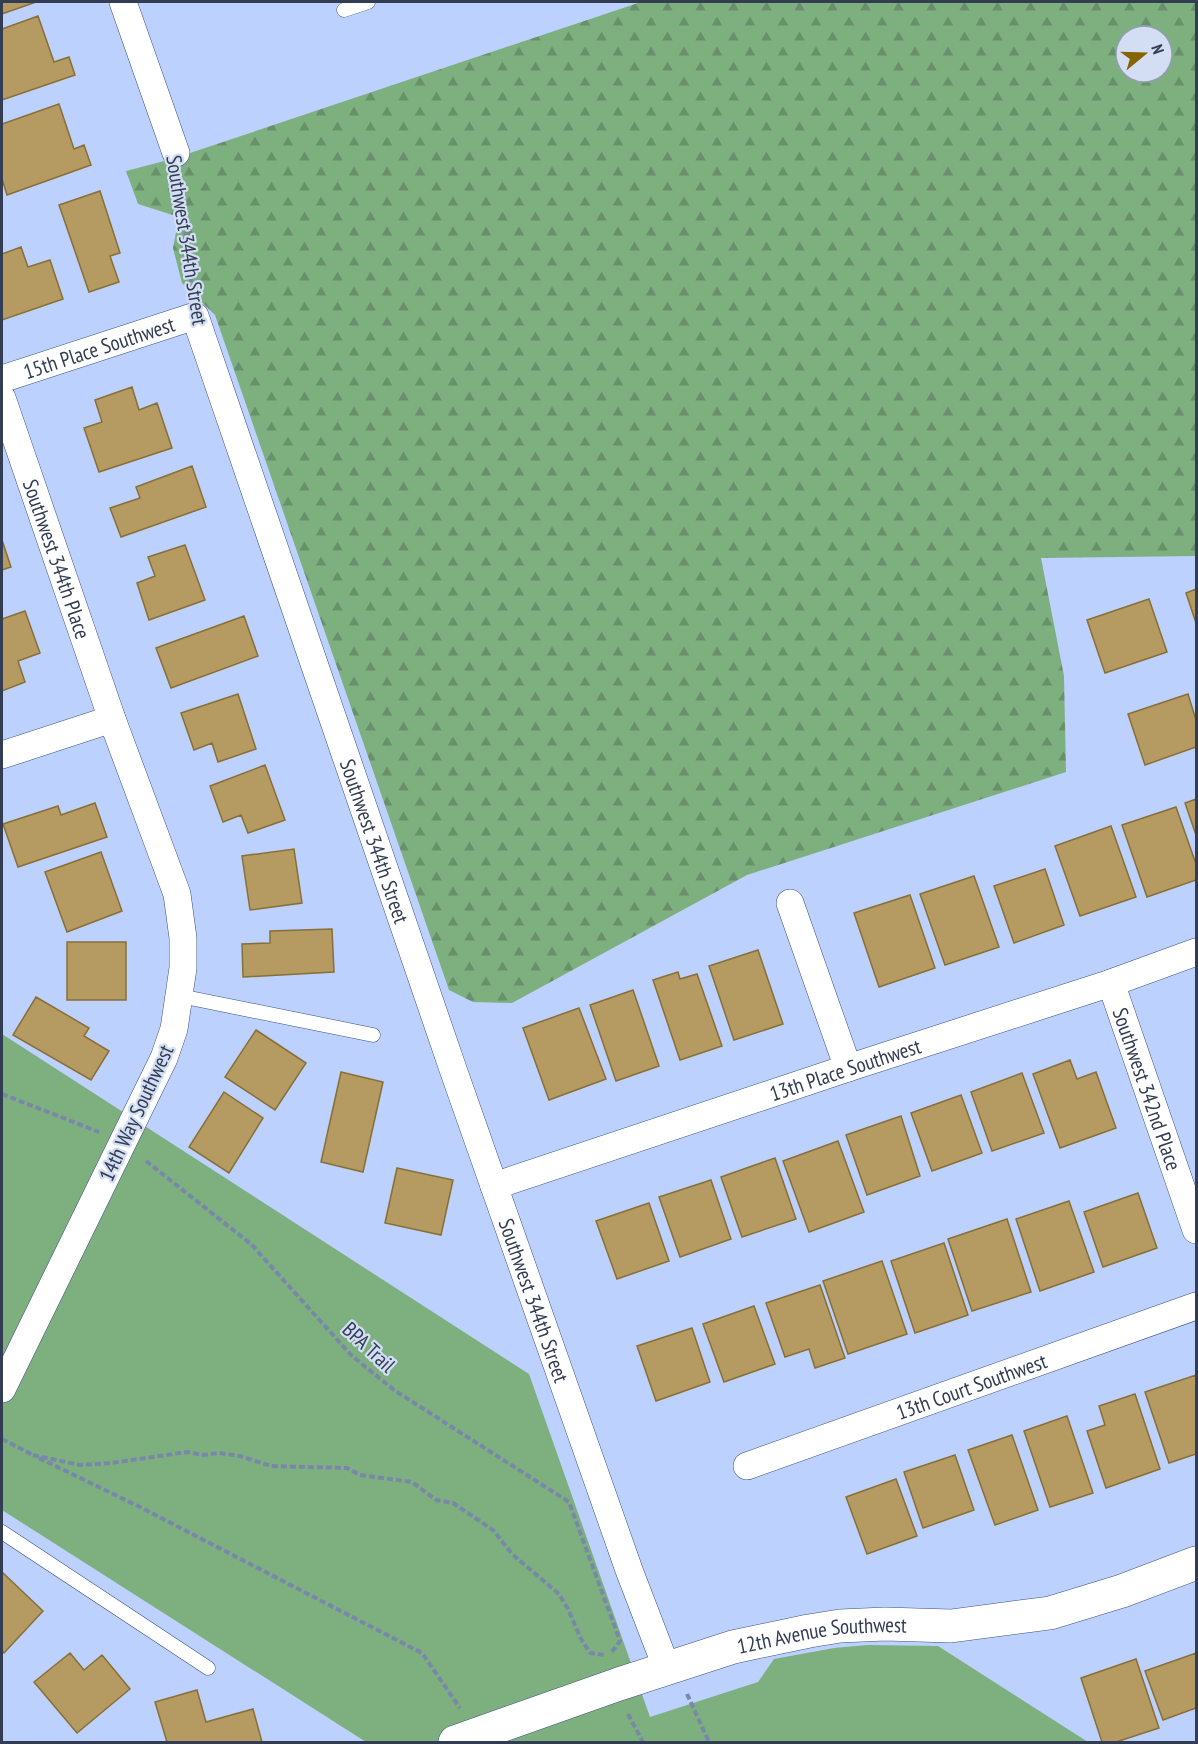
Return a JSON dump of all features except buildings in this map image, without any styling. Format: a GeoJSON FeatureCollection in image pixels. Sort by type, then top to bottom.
{"type":"FeatureCollection","features":[{"type":"Feature","properties":{"kind":"street","name":"Southwest 344th Street"},"geometry":{"type":"LineString","coordinates":[[123,2],[176,153]]}},
{"type":"Feature","properties":{"kind":"street","name":"Southwest 344th Street"},"geometry":{"type":"LineString","coordinates":[[195,316],[454,1072],[629,1570],[667,1669]]}},
{"type":"Feature","properties":{"kind":"street","name":"15th Place Southwest"},"geometry":{"type":"LineString","coordinates":[[2,379],[195,316]]}},
{"type":"Feature","properties":{"kind":"street","name":"Southwest 344th Place"},"geometry":{"type":"LineString","coordinates":[[2,398],[112,719]]}},
{"type":"Feature","properties":{"kind":"street"},"geometry":{"type":"LineString","coordinates":[[2,755],[112,719]]}},
{"type":"Feature","properties":{"kind":"street","name":"14th Way Southwest"},"geometry":{"type":"LineString","coordinates":[[2,1389],[164,1058],[174,1029],[180,996],[183,938],[177,894],[112,719]]}},
{"type":"Feature","properties":{"kind":"street"},"geometry":{"type":"LineString","coordinates":[[790,903],[848,1068]]}},
{"type":"Feature","properties":{"kind":"street","name":"13th Place Southwest"},"geometry":{"type":"LineString","coordinates":[[495,1186],[1111,983],[1197,952]]}},
{"type":"Feature","properties":{"kind":"street","name":"Southwest 342nd Place"},"geometry":{"type":"LineString","coordinates":[[1111,983],[1197,1230]]}},
{"type":"Feature","properties":{"kind":"street","name":"13th Court Southwest"},"geometry":{"type":"LineString","coordinates":[[747,1466],[1197,1306]]}},
{"type":"Feature","properties":{"kind":"street","name":"12th Avenue Southwest"},"geometry":{"type":"LineString","coordinates":[[470,1737],[733,1647],[840,1626],[885,1624],[951,1626],[1050,1613],[1122,1591],[1197,1563]]}},
{"type":"Feature","properties":{"kind":"lane"},"geometry":{"type":"LineString","coordinates":[[344,10],[368,2]]}},
{"type":"Feature","properties":{"kind":"lane"},"geometry":{"type":"LineString","coordinates":[[180,996],[373,1035]]}},
{"type":"Feature","properties":{"kind":"lane"},"geometry":{"type":"LineString","coordinates":[[2,1532],[208,1668]]}},
{"type":"Feature","properties":{"kind":"path","name":"Southwest 344th Street"},"geometry":{"type":"LineString","coordinates":[[176,153],[195,316]]}},
{"type":"Feature","properties":{"kind":"path","name":"BPA Trail"},"geometry":{"type":"LineString","coordinates":[[2,1094],[123,1143],[251,1244],[351,1355],[394,1390],[569,1502],[620,1641],[609,1655],[590,1653],[559,1594],[512,1554],[493,1530],[453,1503],[436,1500],[412,1482],[360,1475],[347,1468],[271,1466],[240,1456],[219,1453],[203,1455],[187,1452],[80,1465],[33,1455]]}},
{"type":"Feature","properties":{"kind":"path"},"geometry":{"type":"LineString","coordinates":[[2,1439],[140,1507],[422,1653],[460,1708],[470,1737]]}},
{"type":"Feature","properties":{"kind":"path"},"geometry":{"type":"LineString","coordinates":[[687,1694],[709,1743]]}},
{"type":"Feature","properties":{"kind":"path"},"geometry":{"type":"LineString","coordinates":[[629,1714],[643,1743]]}},
{"type":"Feature","properties":{"kind":"green space"},"geometry":{"type":"Polygon","coordinates":[[[641,2],[1196,2],[1196,556],[1041,558],[1064,676],[1066,772],[747,875],[512,1003],[473,1002],[449,990],[215,315],[182,283],[173,248],[179,217],[138,204],[126,171],[172,159],[641,2]]]}},
{"type":"Feature","properties":{"kind":"green space"},"geometry":{"type":"Polygon","coordinates":[[[2,1034],[529,1374],[650,1717],[758,1682],[774,1659],[834,1648],[868,1645],[938,1646],[1088,1742],[366,1742],[2,1510],[2,1034]]]}}]}
